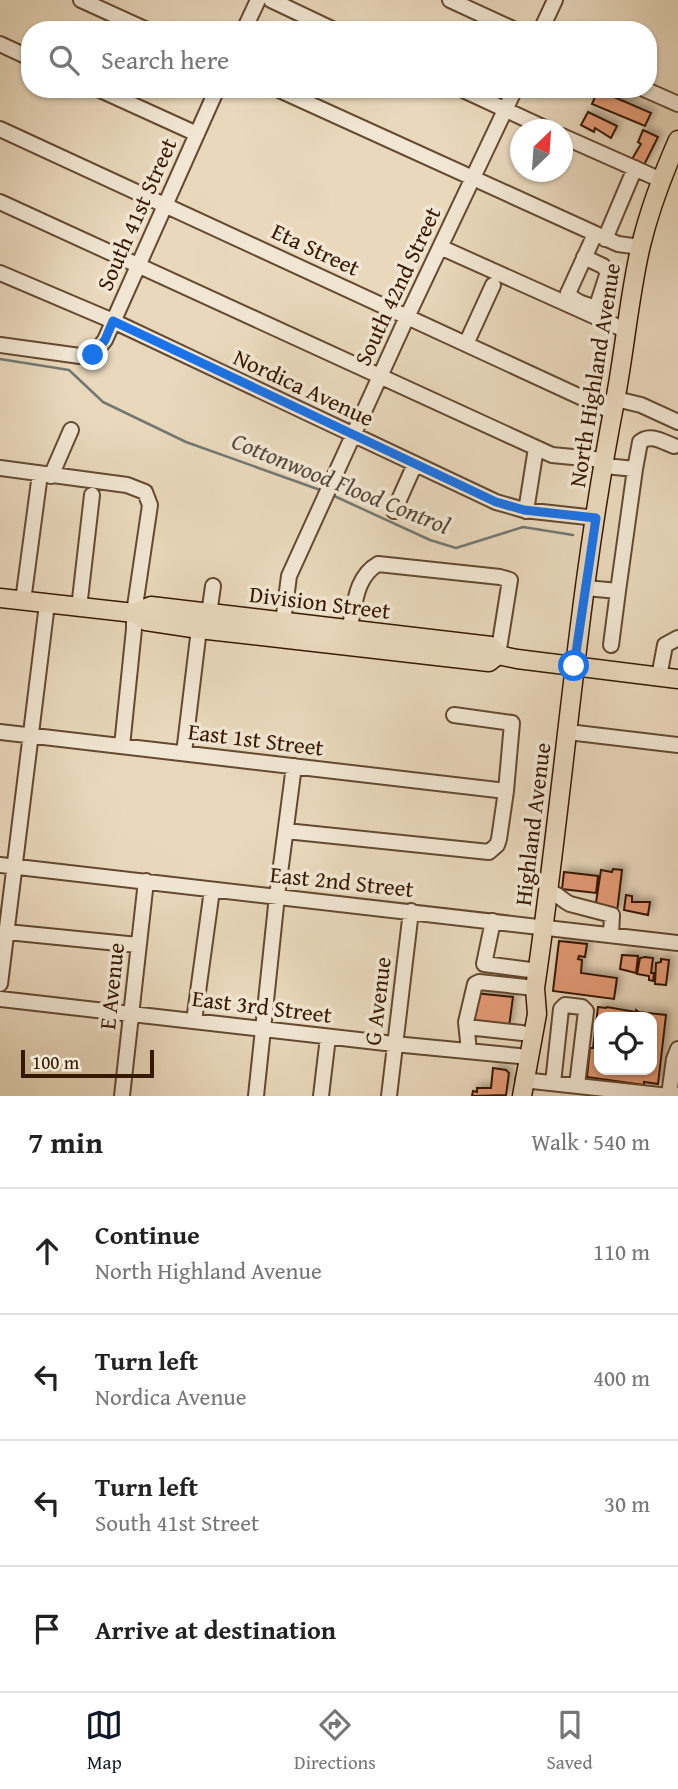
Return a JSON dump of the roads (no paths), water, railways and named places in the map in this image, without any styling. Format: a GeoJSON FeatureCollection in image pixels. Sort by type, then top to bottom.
{"type":"FeatureCollection","features":[{"type":"Feature","properties":{"kind":"main road","name":"North Highland Avenue"},"geometry":{"type":"LineString","coordinates":[[574,666],[640,247],[678,140]]}},
{"type":"Feature","properties":{"kind":"main road","name":"Division Street"},"geometry":{"type":"LineString","coordinates":[[0,598],[134,613],[146,621],[283,622],[491,646],[498,655],[678,679]]}},
{"type":"Feature","properties":{"kind":"main road","name":"Division Street"},"geometry":{"type":"LineString","coordinates":[[204,621],[489,662],[498,655]]}},
{"type":"Feature","properties":{"kind":"main road","name":"Highland Avenue"},"geometry":{"type":"LineString","coordinates":[[522,1088],[537,1014],[537,980],[574,666]]}},
{"type":"Feature","properties":{"kind":"main road","name":"Highland Avenue"},"geometry":{"type":"LineString","coordinates":[[522,1088],[519,1056],[522,1033],[525,1013],[537,980]]}},
{"type":"Feature","properties":{"kind":"street"},"geometry":{"type":"LineString","coordinates":[[81,0],[127,21]]}},
{"type":"Feature","properties":{"kind":"street"},"geometry":{"type":"LineString","coordinates":[[248,21],[258,0]]}},
{"type":"Feature","properties":{"kind":"street"},"geometry":{"type":"LineString","coordinates":[[271,0],[315,21]]}},
{"type":"Feature","properties":{"kind":"street"},"geometry":{"type":"LineString","coordinates":[[450,0],[496,21]]}},
{"type":"Feature","properties":{"kind":"street"},"geometry":{"type":"LineString","coordinates":[[545,21],[555,0]]}},
{"type":"Feature","properties":{"kind":"street"},"geometry":{"type":"LineString","coordinates":[[0,44],[21,54]]}},
{"type":"Feature","properties":{"kind":"street"},"geometry":{"type":"LineString","coordinates":[[657,95],[678,104]]}},
{"type":"Feature","properties":{"kind":"street"},"geometry":{"type":"LineString","coordinates":[[118,98],[197,134]]}},
{"type":"Feature","properties":{"kind":"street","name":"South 41st Street"},"geometry":{"type":"LineString","coordinates":[[0,345],[80,356],[93,355],[105,340],[213,98]]}},
{"type":"Feature","properties":{"kind":"street"},"geometry":{"type":"LineString","coordinates":[[296,98],[618,244],[640,247]]}},
{"type":"Feature","properties":{"kind":"street"},"geometry":{"type":"LineString","coordinates":[[480,98],[525,119]]}},
{"type":"Feature","properties":{"kind":"street","name":"South 42nd Street"},"geometry":{"type":"LineString","coordinates":[[283,622],[289,576],[471,179],[511,98]]}},
{"type":"Feature","properties":{"kind":"street","name":"Eta Street"},"geometry":{"type":"LineString","coordinates":[[0,130],[466,344],[614,406],[641,405],[678,422]]}},
{"type":"Feature","properties":{"kind":"street"},"geometry":{"type":"LineString","coordinates":[[573,141],[635,168],[668,174]]}},
{"type":"Feature","properties":{"kind":"street"},"geometry":{"type":"LineString","coordinates":[[584,257],[600,236],[635,168]]}},
{"type":"Feature","properties":{"kind":"street"},"geometry":{"type":"LineString","coordinates":[[0,202],[536,448],[552,454],[635,469]]}},
{"type":"Feature","properties":{"kind":"street"},"geometry":{"type":"LineString","coordinates":[[440,247],[625,330]]}},
{"type":"Feature","properties":{"kind":"street","name":"Nordica Avenue"},"geometry":{"type":"LineString","coordinates":[[0,273],[113,321],[496,502],[526,511],[596,518]]}},
{"type":"Feature","properties":{"kind":"street"},"geometry":{"type":"LineString","coordinates":[[466,344],[493,285]]}},
{"type":"Feature","properties":{"kind":"street"},"geometry":{"type":"LineString","coordinates":[[23,601],[46,475],[71,430]]}},
{"type":"Feature","properties":{"kind":"street"},"geometry":{"type":"LineString","coordinates":[[611,645],[640,442],[653,438],[677,444]]}},
{"type":"Feature","properties":{"kind":"street"},"geometry":{"type":"LineString","coordinates":[[526,511],[536,448]]}},
{"type":"Feature","properties":{"kind":"street"},"geometry":{"type":"LineString","coordinates":[[394,511],[415,464]]}},
{"type":"Feature","properties":{"kind":"street"},"geometry":{"type":"LineString","coordinates":[[0,468],[127,485],[145,492],[150,505],[134,613],[121,746]]}},
{"type":"Feature","properties":{"kind":"street"},"geometry":{"type":"LineString","coordinates":[[79,608],[92,495]]}},
{"type":"Feature","properties":{"kind":"street"},"geometry":{"type":"LineString","coordinates":[[349,630],[361,578],[369,569],[379,564],[500,577],[510,580],[498,655]]}},
{"type":"Feature","properties":{"kind":"street"},"geometry":{"type":"LineString","coordinates":[[184,753],[204,621],[213,586]]}},
{"type":"Feature","properties":{"kind":"street"},"geometry":{"type":"LineString","coordinates":[[586,588],[618,591]]}},
{"type":"Feature","properties":{"kind":"street"},"geometry":{"type":"LineString","coordinates":[[0,984],[7,932],[7,865],[30,736],[47,604]]}},
{"type":"Feature","properties":{"kind":"street"},"geometry":{"type":"LineString","coordinates":[[659,677],[664,645],[678,638]]}},
{"type":"Feature","properties":{"kind":"street"},"geometry":{"type":"LineString","coordinates":[[286,831],[489,852],[499,839],[512,723],[453,715]]}},
{"type":"Feature","properties":{"kind":"street","name":"East 1st Street"},"geometry":{"type":"LineString","coordinates":[[0,732],[506,791]]}},
{"type":"Feature","properties":{"kind":"street"},"geometry":{"type":"LineString","coordinates":[[568,732],[678,745]]}},
{"type":"Feature","properties":{"kind":"street"},"geometry":{"type":"LineString","coordinates":[[256,1096],[294,766]]}},
{"type":"Feature","properties":{"kind":"street","name":"East 2nd Street"},"geometry":{"type":"LineString","coordinates":[[7,865],[678,943]]}},
{"type":"Feature","properties":{"kind":"street","name":"E Avenue"},"geometry":{"type":"LineString","coordinates":[[122,1096],[146,881]]}},
{"type":"Feature","properties":{"kind":"street"},"geometry":{"type":"LineString","coordinates":[[194,1021],[212,890]]}},
{"type":"Feature","properties":{"kind":"street"},"geometry":{"type":"LineString","coordinates":[[548,891],[558,894],[563,901],[570,904],[601,913],[605,934]]}},
{"type":"Feature","properties":{"kind":"street"},"geometry":{"type":"LineString","coordinates":[[566,929],[570,904]]}},
{"type":"Feature","properties":{"kind":"street","name":"G Avenue"},"geometry":{"type":"LineString","coordinates":[[389,1096],[411,911]]}},
{"type":"Feature","properties":{"kind":"street"},"geometry":{"type":"LineString","coordinates":[[493,920],[484,964],[537,980]]}},
{"type":"Feature","properties":{"kind":"street"},"geometry":{"type":"LineString","coordinates":[[7,932],[138,945]]}},
{"type":"Feature","properties":{"kind":"street"},"geometry":{"type":"LineString","coordinates":[[469,1051],[467,1027],[472,989],[479,982],[537,980]]}},
{"type":"Feature","properties":{"kind":"street","name":"East 3rd Street"},"geometry":{"type":"LineString","coordinates":[[0,999],[519,1056]]}},
{"type":"Feature","properties":{"kind":"street"},"geometry":{"type":"LineString","coordinates":[[553,1083],[561,1009],[565,1005],[582,1007],[586,1011],[577,1085]]}},
{"type":"Feature","properties":{"kind":"street"},"geometry":{"type":"LineString","coordinates":[[467,1027],[522,1033]]}},
{"type":"Feature","properties":{"kind":"street"},"geometry":{"type":"LineString","coordinates":[[321,1096],[328,1037]]}},
{"type":"Feature","properties":{"kind":"street"},"geometry":{"type":"LineString","coordinates":[[522,1088],[553,1083],[672,1095],[674,1059],[678,1049]]}},
{"type":"Feature","properties":{"kind":"waterway","name":"Cottonwood Flood Control"},"geometry":{"type":"LineString","coordinates":[[0,359],[69,370],[103,402],[186,442],[323,491]]}},
{"type":"Feature","properties":{"kind":"waterway","name":"Cottonwood Flood Control"},"geometry":{"type":"LineString","coordinates":[[332,495],[430,540],[456,548],[523,527],[573,535]]}}]}
